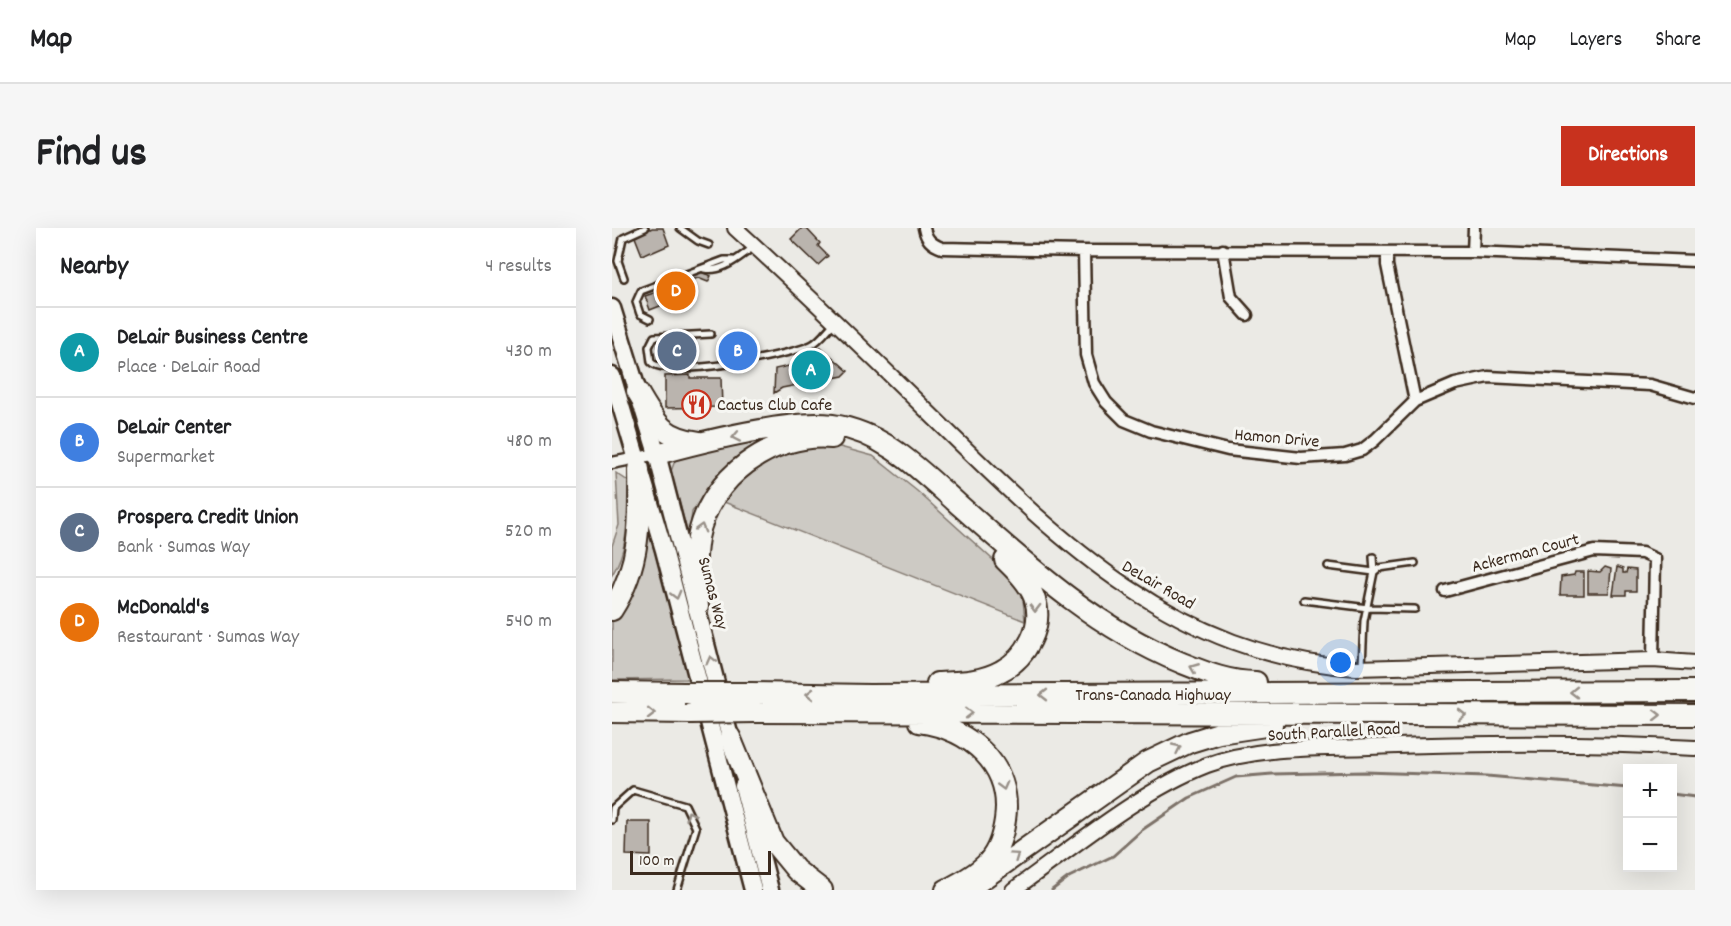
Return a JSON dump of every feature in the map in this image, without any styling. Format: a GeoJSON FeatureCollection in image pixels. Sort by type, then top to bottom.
{"type":"FeatureCollection","features":[{"type":"Feature","properties":{"kind":"highway","name":"Sumas Way"},"geometry":{"type":"LineString","coordinates":[[612,308],[657,454],[770,890]]}},
{"type":"Feature","properties":{"kind":"highway","name":"Sumas Way"},"geometry":{"type":"LineString","coordinates":[[612,376],[664,550],[753,890]]}},
{"type":"Feature","properties":{"kind":"highway"},"geometry":{"type":"LineString","coordinates":[[637,391],[667,434],[679,439],[704,443]]}},
{"type":"Feature","properties":{"kind":"highway"},"geometry":{"type":"LineString","coordinates":[[657,454],[804,425],[831,425],[870,436],[904,456],[1050,585],[1123,636],[1159,654],[1235,682],[1311,682],[1417,694]]}},
{"type":"Feature","properties":{"kind":"highway"},"geometry":{"type":"LineString","coordinates":[[698,607],[695,566],[698,538],[704,516],[717,493],[734,474],[756,456],[782,442],[818,436],[844,439],[867,447],[912,477],[1015,570],[1035,598],[1036,612],[1033,637],[1026,653],[1001,671],[978,680],[908,686],[869,695]]}},
{"type":"Feature","properties":{"kind":"highway"},"geometry":{"type":"LineString","coordinates":[[612,610],[623,593],[638,546],[637,464]]}},
{"type":"Feature","properties":{"kind":"highway","name":"Trans-Canada Highway"},"geometry":{"type":"LineString","coordinates":[[612,692],[869,695],[1695,691]]}},
{"type":"Feature","properties":{"kind":"highway","name":"Trans-Canada Highway"},"geometry":{"type":"LineString","coordinates":[[612,712],[1695,715]]}},
{"type":"Feature","properties":{"kind":"highway"},"geometry":{"type":"LineString","coordinates":[[806,713],[921,722],[946,727],[968,738],[988,756],[1003,780],[1007,805],[1004,834],[988,862],[946,890]]}},
{"type":"Feature","properties":{"kind":"highway"},"geometry":{"type":"LineString","coordinates":[[968,890],[1148,762],[1190,742],[1251,727],[1403,715]]}},
{"type":"Feature","properties":{"kind":"highway"},"geometry":{"type":"LineString","coordinates":[[730,737],[773,842],[796,870],[822,890]]}},
{"type":"Feature","properties":{"kind":"street","name":"DeLair Road"},"geometry":{"type":"LineString","coordinates":[[735,228],[1024,505],[1121,585],[1188,622],[1274,656],[1313,665],[1362,668],[1653,660],[1695,663]]}},
{"type":"Feature","properties":{"kind":"street"},"geometry":{"type":"LineString","coordinates":[[924,228],[926,237],[933,245],[942,248],[1084,251],[1473,252],[1695,261]]}},
{"type":"Feature","properties":{"kind":"street"},"geometry":{"type":"LineString","coordinates":[[1473,252],[1474,228]]}},
{"type":"Feature","properties":{"kind":"street"},"geometry":{"type":"LineString","coordinates":[[1223,250],[1231,297],[1247,315]]}},
{"type":"Feature","properties":{"kind":"street","name":"Hamon Drive"},"geometry":{"type":"LineString","coordinates":[[1084,251],[1086,355],[1094,383],[1106,402],[1124,420],[1151,431],[1228,450],[1264,455],[1323,458],[1362,450],[1376,440],[1415,401],[1455,384],[1488,377],[1650,385],[1695,398]]}},
{"type":"Feature","properties":{"kind":"street"},"geometry":{"type":"LineString","coordinates":[[1387,252],[1389,277],[1415,401]]}},
{"type":"Feature","properties":{"kind":"street"},"geometry":{"type":"LineString","coordinates":[[612,463],[637,464],[657,454]]}},
{"type":"Feature","properties":{"kind":"street","name":"Ackerman Court"},"geometry":{"type":"LineString","coordinates":[[1445,591],[1584,552],[1642,553],[1655,559],[1657,574],[1653,660]]}},
{"type":"Feature","properties":{"kind":"street","name":"South Parallel Road"},"geometry":{"type":"LineString","coordinates":[[1013,890],[1143,799],[1175,780],[1208,765],[1248,754],[1419,745],[1695,748]]}},
{"type":"Feature","properties":{"kind":"lane"},"geometry":{"type":"LineString","coordinates":[[624,278],[618,261],[623,238],[645,228]]}},
{"type":"Feature","properties":{"kind":"lane"},"geometry":{"type":"LineString","coordinates":[[681,228],[698,241],[709,245]]}},
{"type":"Feature","properties":{"kind":"lane"},"geometry":{"type":"LineString","coordinates":[[650,319],[640,314],[636,302],[641,291],[702,268],[713,270],[755,246]]}},
{"type":"Feature","properties":{"kind":"lane"},"geometry":{"type":"LineString","coordinates":[[711,334],[659,336],[651,339],[648,347],[651,362],[657,367],[711,367],[810,346],[834,323]]}},
{"type":"Feature","properties":{"kind":"lane"},"geometry":{"type":"LineString","coordinates":[[1362,668],[1364,621],[1374,572],[1373,557]]}},
{"type":"Feature","properties":{"kind":"lane"},"geometry":{"type":"LineString","coordinates":[[1374,572],[1378,568],[1415,563]]}},
{"type":"Feature","properties":{"kind":"lane"},"geometry":{"type":"LineString","coordinates":[[1328,566],[1374,572]]}},
{"type":"Feature","properties":{"kind":"lane"},"geometry":{"type":"LineString","coordinates":[[1304,600],[1368,608],[1415,609]]}},
{"type":"Feature","properties":{"kind":"lane"},"geometry":{"type":"LineString","coordinates":[[612,820],[613,808],[633,790],[685,805],[696,828],[677,890]]}},
{"type":"Feature","properties":{"kind":"shaded area"},"geometry":{"type":"Polygon","coordinates":[[[766,438],[796,448],[829,444],[873,456],[917,491],[1013,578],[1023,599],[1025,621],[719,500],[702,497],[692,512],[689,539],[671,471],[676,458],[766,438]]]}},
{"type":"Feature","properties":{"kind":"shaded area"},"geometry":{"type":"Polygon","coordinates":[[[616,473],[628,481],[627,517],[622,553],[612,575],[612,546],[619,525],[616,473]]]}},
{"type":"Feature","properties":{"kind":"shaded area"},"geometry":{"type":"Polygon","coordinates":[[[649,530],[689,679],[612,680],[612,619],[628,598],[649,530]]]}},
{"type":"Feature","properties":{"kind":"building"},"geometry":{"type":"Polygon","coordinates":[[[652,228],[663,228],[669,245],[642,255],[635,237],[652,228]]]}},
{"type":"Feature","properties":{"kind":"building"},"geometry":{"type":"Polygon","coordinates":[[[802,228],[806,228],[820,243],[818,246],[828,256],[818,265],[791,239],[802,228]]]}},
{"type":"Feature","properties":{"kind":"building"},"geometry":{"type":"Polygon","coordinates":[[[701,272],[711,276],[708,282],[698,278],[689,281],[693,293],[668,302],[669,305],[666,307],[665,304],[650,310],[645,296],[660,291],[659,287],[701,272]]]}},
{"type":"Feature","properties":{"kind":"building"},"geometry":{"type":"Polygon","coordinates":[[[658,338],[695,338],[696,364],[691,364],[692,373],[683,373],[683,365],[658,366],[658,338]]]}},
{"type":"Feature","properties":{"kind":"building"},"geometry":{"type":"Polygon","coordinates":[[[821,347],[848,371],[843,376],[782,388],[774,393],[775,369],[816,360],[815,352],[821,347]]]}},
{"type":"Feature","properties":{"kind":"building"},"geometry":{"type":"Polygon","coordinates":[[[690,375],[690,378],[721,378],[722,407],[665,408],[665,376],[690,375]]]}},
{"type":"Feature","properties":{"kind":"building"},"geometry":{"type":"Polygon","coordinates":[[[1605,567],[1611,569],[1609,593],[1588,593],[1588,571],[1600,572],[1605,567]]]}},
{"type":"Feature","properties":{"kind":"building"},"geometry":{"type":"Polygon","coordinates":[[[1617,567],[1623,569],[1623,573],[1626,573],[1627,569],[1636,570],[1636,591],[1626,591],[1626,595],[1613,595],[1617,567]]]}},
{"type":"Feature","properties":{"kind":"building"},"geometry":{"type":"Polygon","coordinates":[[[1575,572],[1584,572],[1584,595],[1560,595],[1561,577],[1574,575],[1575,572]]]}},
{"type":"Feature","properties":{"kind":"building"},"geometry":{"type":"Polygon","coordinates":[[[627,822],[651,822],[651,856],[626,855],[627,822]]]}},
{"type":"Feature","properties":{"kind":"waterway"},"geometry":{"type":"LineString","coordinates":[[1052,890],[1069,877],[1113,856],[1142,830],[1189,798],[1236,777],[1365,772],[1487,776],[1623,788]]}},
{"type":"Feature","properties":{"kind":"waterway"},"geometry":{"type":"LineString","coordinates":[[1677,795],[1695,797]]}},
{"type":"Feature","properties":{"kind":"place","name":"McDonald's"},"geometry":{"type":"Point","coordinates":[676,291]}},
{"type":"Feature","properties":{"kind":"place","name":"Prospera Credit Union"},"geometry":{"type":"Point","coordinates":[677,351]}},
{"type":"Feature","properties":{"kind":"place","name":"DeLair Center"},"geometry":{"type":"Point","coordinates":[738,351]}},
{"type":"Feature","properties":{"kind":"place","name":"DeLair Business Centre"},"geometry":{"type":"Point","coordinates":[811,370]}},
{"type":"Feature","properties":{"kind":"place","name":"Cactus Club Cafe"},"geometry":{"type":"Point","coordinates":[696,404]}}]}
